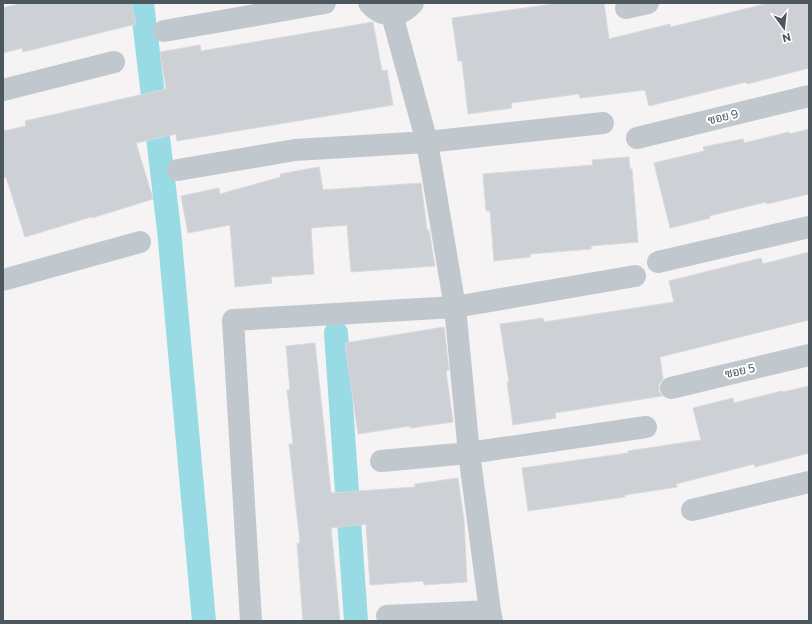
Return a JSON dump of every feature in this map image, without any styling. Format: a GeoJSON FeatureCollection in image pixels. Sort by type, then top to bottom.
{"type":"FeatureCollection","features":[{"type":"Feature","properties":{"kind":"street"},"geometry":{"type":"LineString","coordinates":[[164,31],[324,3]]}},
{"type":"Feature","properties":{"kind":"street"},"geometry":{"type":"LineString","coordinates":[[369,3],[383,14],[392,15],[408,9],[413,3]]}},
{"type":"Feature","properties":{"kind":"street"},"geometry":{"type":"LineString","coordinates":[[626,8],[648,3]]}},
{"type":"Feature","properties":{"kind":"street"},"geometry":{"type":"LineString","coordinates":[[387,616],[491,616],[469,453],[456,307],[427,142],[392,15]]}},
{"type":"Feature","properties":{"kind":"street"},"geometry":{"type":"LineString","coordinates":[[3,90],[114,62]]}},
{"type":"Feature","properties":{"kind":"street","name":"ซอย 9"},"geometry":{"type":"LineString","coordinates":[[637,138],[809,96]]}},
{"type":"Feature","properties":{"kind":"street"},"geometry":{"type":"LineString","coordinates":[[178,170],[295,150],[427,142],[603,123]]}},
{"type":"Feature","properties":{"kind":"street"},"geometry":{"type":"LineString","coordinates":[[658,262],[809,227]]}},
{"type":"Feature","properties":{"kind":"street"},"geometry":{"type":"LineString","coordinates":[[3,280],[140,242]]}},
{"type":"Feature","properties":{"kind":"street"},"geometry":{"type":"LineString","coordinates":[[251,621],[233,320],[456,307],[635,276]]}},
{"type":"Feature","properties":{"kind":"street","name":"ซอย 5"},"geometry":{"type":"LineString","coordinates":[[671,388],[809,355]]}},
{"type":"Feature","properties":{"kind":"street"},"geometry":{"type":"LineString","coordinates":[[381,461],[469,453],[646,427]]}},
{"type":"Feature","properties":{"kind":"street"},"geometry":{"type":"LineString","coordinates":[[692,510],[809,482]]}},
{"type":"Feature","properties":{"kind":"building"},"geometry":{"type":"Polygon","coordinates":[[[23,3],[131,3],[136,24],[23,52],[22,48],[3,53],[3,8],[23,3]]]}},
{"type":"Feature","properties":{"kind":"building"},"geometry":{"type":"Polygon","coordinates":[[[561,3],[604,3],[609,39],[670,24],[671,27],[769,3],[809,3],[809,68],[747,84],[746,82],[649,106],[645,90],[580,98],[579,94],[511,103],[512,108],[468,114],[462,61],[458,61],[452,18],[561,3]]]}},
{"type":"Feature","properties":{"kind":"building"},"geometry":{"type":"Polygon","coordinates":[[[373,22],[382,71],[387,70],[393,105],[177,141],[176,134],[136,143],[153,199],[25,237],[6,177],[3,178],[3,131],[26,126],[25,121],[166,89],[160,52],[200,45],[201,51],[373,22]]]}},
{"type":"Feature","properties":{"kind":"building"},"geometry":{"type":"Polygon","coordinates":[[[809,129],[809,194],[767,204],[766,202],[709,216],[710,218],[670,228],[654,163],[704,151],[703,147],[743,139],[744,143],[789,132],[790,134],[809,129]]]}},
{"type":"Feature","properties":{"kind":"building"},"geometry":{"type":"Polygon","coordinates":[[[629,157],[630,169],[632,169],[638,242],[591,246],[591,249],[530,254],[530,257],[494,261],[490,211],[486,211],[483,174],[593,165],[592,160],[629,157]]]}},
{"type":"Feature","properties":{"kind":"building"},"geometry":{"type":"Polygon","coordinates":[[[319,167],[323,190],[421,183],[427,230],[429,230],[435,266],[351,272],[347,225],[311,228],[314,274],[271,277],[272,283],[235,287],[230,225],[188,233],[181,196],[219,188],[220,194],[281,177],[280,174],[319,167]]]}},
{"type":"Feature","properties":{"kind":"building"},"geometry":{"type":"Polygon","coordinates":[[[809,252],[809,320],[660,357],[663,379],[659,384],[659,391],[662,396],[555,413],[556,418],[513,425],[507,382],[509,382],[500,324],[543,318],[544,322],[674,302],[669,281],[761,258],[763,264],[809,252]]]}},
{"type":"Feature","properties":{"kind":"building"},"geometry":{"type":"Polygon","coordinates":[[[444,327],[449,370],[446,371],[453,422],[410,428],[410,426],[358,434],[345,343],[444,327]]]}},
{"type":"Feature","properties":{"kind":"building"},"geometry":{"type":"Polygon","coordinates":[[[315,343],[331,493],[415,487],[415,484],[458,478],[464,521],[467,582],[424,585],[423,581],[370,585],[366,524],[331,528],[340,621],[303,621],[297,543],[300,543],[289,444],[293,444],[287,390],[290,390],[286,346],[315,343]]]}},
{"type":"Feature","properties":{"kind":"building"},"geometry":{"type":"Polygon","coordinates":[[[809,386],[809,453],[755,467],[754,464],[676,484],[677,487],[625,495],[625,497],[528,511],[522,468],[628,453],[628,451],[701,440],[693,408],[733,398],[734,403],[809,386]]]}},
{"type":"Feature","properties":{"kind":"waterway"},"geometry":{"type":"LineString","coordinates":[[142,3],[169,230],[204,621]]}},
{"type":"Feature","properties":{"kind":"waterway"},"geometry":{"type":"LineString","coordinates":[[336,333],[356,621]]}}]}
